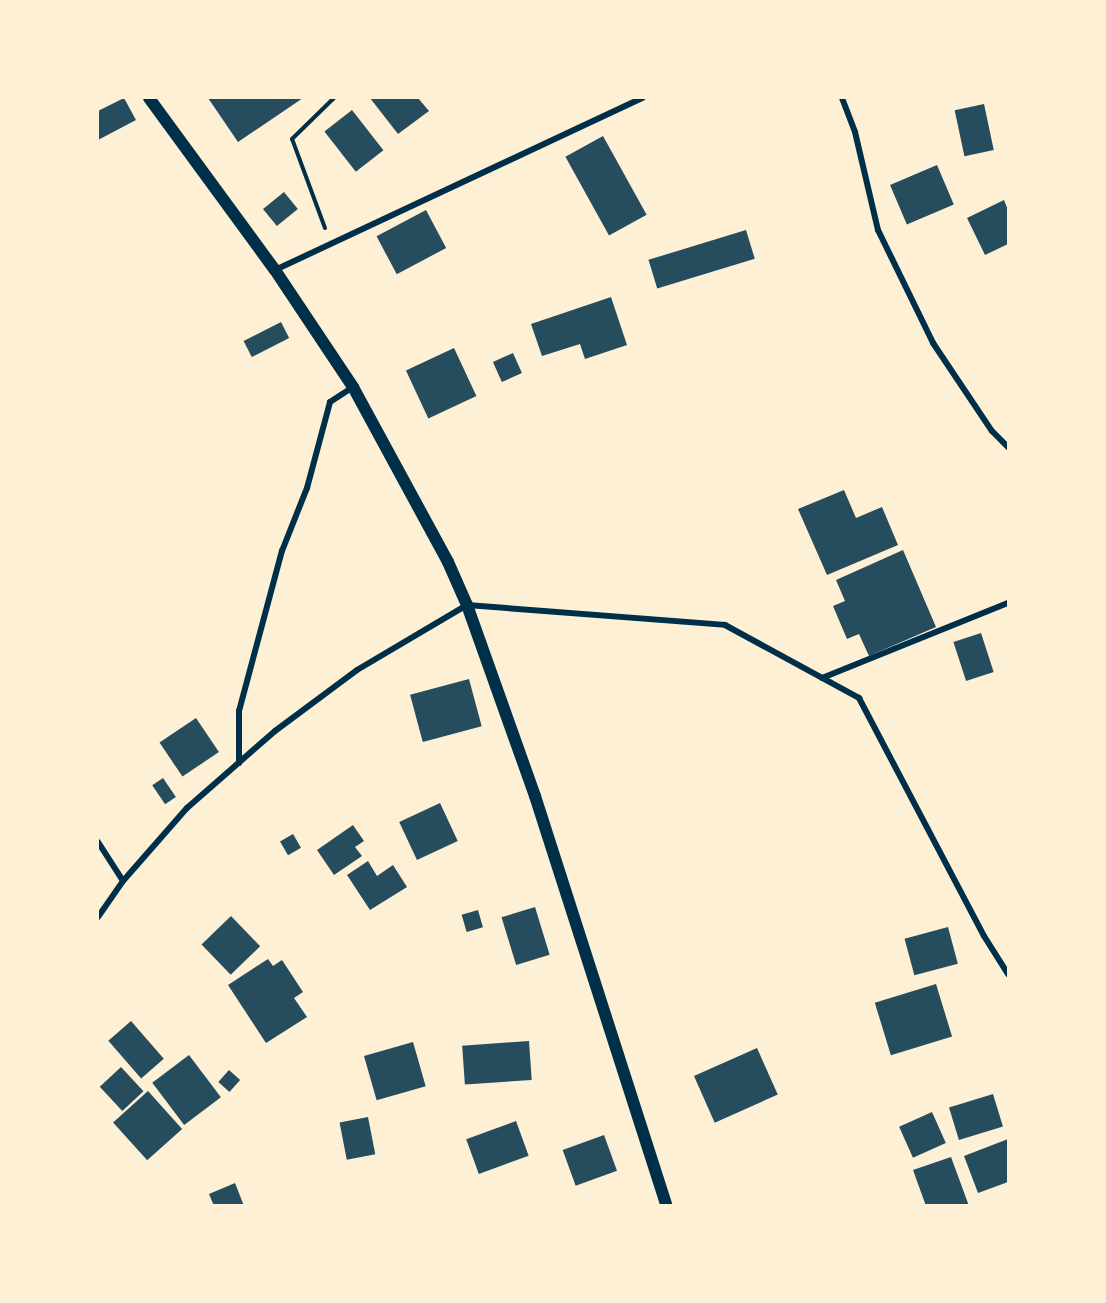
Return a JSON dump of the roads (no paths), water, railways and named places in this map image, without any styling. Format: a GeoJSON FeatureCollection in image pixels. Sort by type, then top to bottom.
{"type":"FeatureCollection","features":[{"type":"Feature","properties":{"kind":"main road"},"geometry":{"type":"LineString","coordinates":[[149,98],[275,270],[353,387],[448,562],[467,605],[535,796],[667,1206]]}},
{"type":"Feature","properties":{"kind":"street"},"geometry":{"type":"LineString","coordinates":[[275,270],[643,98]]}},
{"type":"Feature","properties":{"kind":"street"},"geometry":{"type":"LineString","coordinates":[[842,98],[855,132],[878,230],[933,343],[992,431],[1008,447]]}},
{"type":"Feature","properties":{"kind":"street"},"geometry":{"type":"LineString","coordinates":[[239,763],[239,711],[282,551],[307,488],[330,402],[353,387]]}},
{"type":"Feature","properties":{"kind":"street"},"geometry":{"type":"LineString","coordinates":[[822,678],[1008,603]]}},
{"type":"Feature","properties":{"kind":"street"},"geometry":{"type":"LineString","coordinates":[[98,917],[123,881],[187,808],[275,731],[357,670],[467,605],[725,625],[860,698],[984,936],[1008,974]]}},
{"type":"Feature","properties":{"kind":"street"},"geometry":{"type":"LineString","coordinates":[[98,842],[123,881]]}}]}
